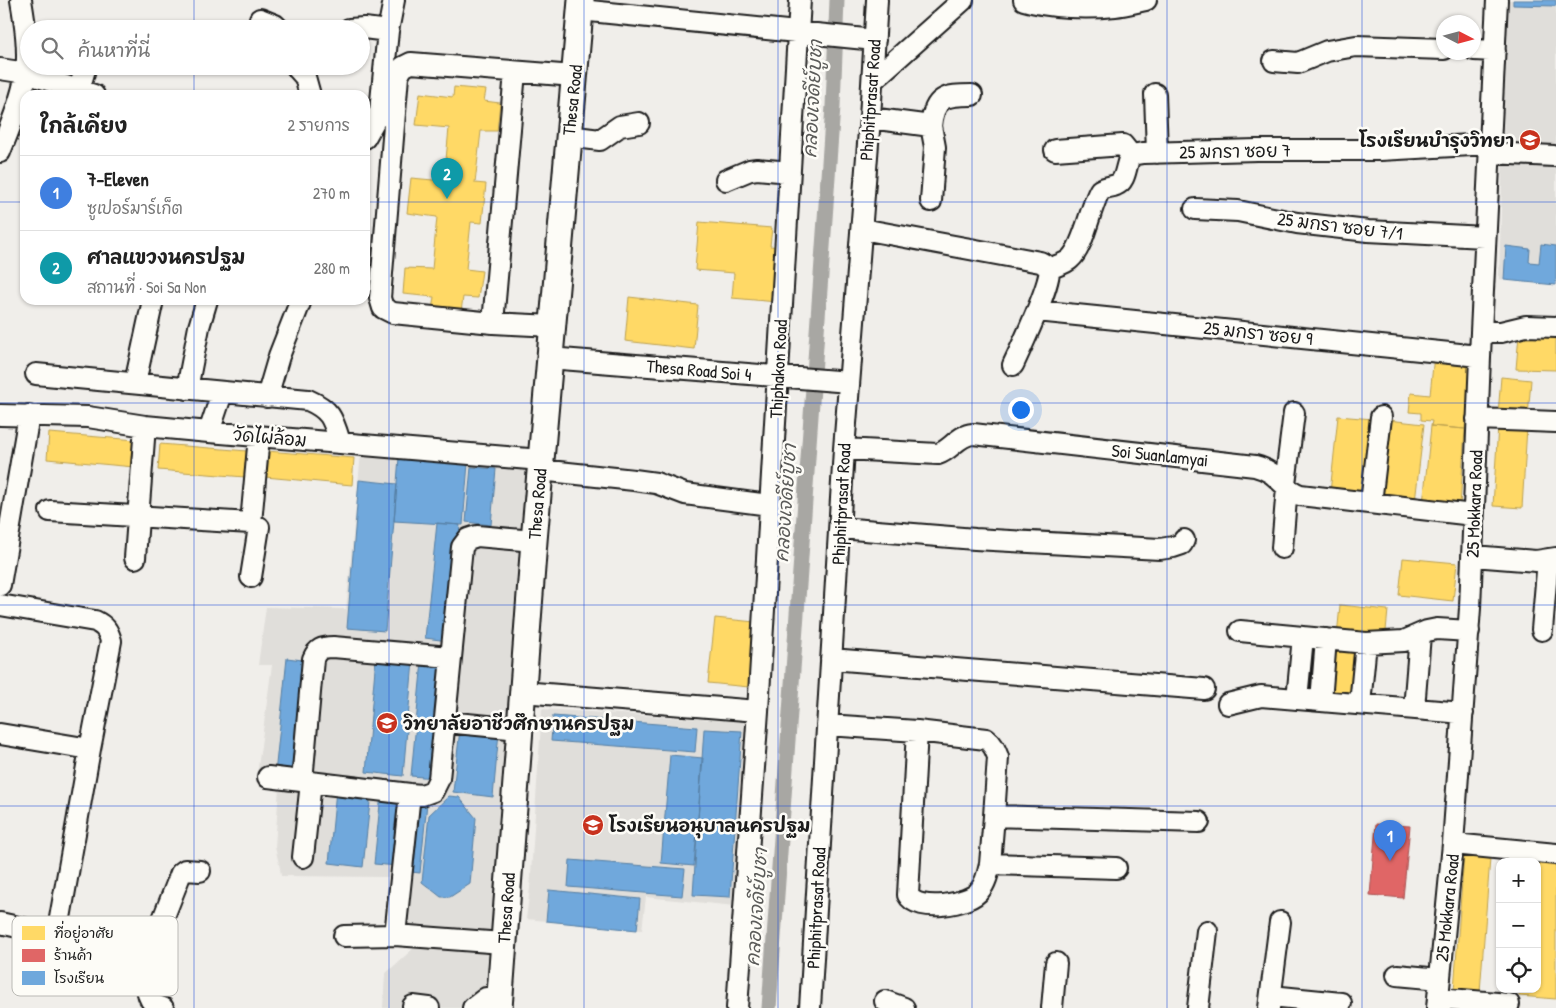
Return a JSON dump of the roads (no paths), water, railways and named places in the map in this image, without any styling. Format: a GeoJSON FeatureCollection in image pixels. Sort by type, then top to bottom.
{"type":"FeatureCollection","features":[{"type":"Feature","properties":{"kind":"main road","name":"Thesa Road"},"geometry":{"type":"LineString","coordinates":[[499,1004],[540,465],[581,5]]}},
{"type":"Feature","properties":{"kind":"street"},"geometry":{"type":"LineString","coordinates":[[21,0],[24,20]]}},
{"type":"Feature","properties":{"kind":"street"},"geometry":{"type":"LineString","coordinates":[[370,129],[380,111],[388,31],[394,0]]}},
{"type":"Feature","properties":{"kind":"street","name":"Thiphakon Road"},"geometry":{"type":"LineString","coordinates":[[737,1008],[758,711],[770,505],[785,377],[790,172],[806,33],[800,0]]}},
{"type":"Feature","properties":{"kind":"street","name":"Phiphitprasat Road"},"geometry":{"type":"LineString","coordinates":[[810,1008],[840,528],[844,449],[843,381],[862,228],[873,80],[868,40],[877,0]]}},
{"type":"Feature","properties":{"kind":"street"},"geometry":{"type":"LineString","coordinates":[[873,80],[963,0]]}},
{"type":"Feature","properties":{"kind":"street"},"geometry":{"type":"LineString","coordinates":[[1024,0],[1036,4],[1083,7],[1116,6],[1146,0]]}},
{"type":"Feature","properties":{"kind":"street","name":"25 Mokkara Road"},"geometry":{"type":"LineString","coordinates":[[1438,995],[1453,844],[1473,556],[1480,332],[1497,0]]}},
{"type":"Feature","properties":{"kind":"street"},"geometry":{"type":"LineString","coordinates":[[581,5],[868,40]]}},
{"type":"Feature","properties":{"kind":"street"},"geometry":{"type":"LineString","coordinates":[[260,18],[264,20]]}},
{"type":"Feature","properties":{"kind":"street"},"geometry":{"type":"LineString","coordinates":[[370,29],[388,31]]}},
{"type":"Feature","properties":{"kind":"street"},"geometry":{"type":"LineString","coordinates":[[1274,60],[1298,63],[1327,51],[1356,46],[1436,49]]}},
{"type":"Feature","properties":{"kind":"street"},"geometry":{"type":"LineString","coordinates":[[1481,50],[1495,51]]}},
{"type":"Feature","properties":{"kind":"street"},"geometry":{"type":"LineString","coordinates":[[553,326],[493,323],[393,313],[383,308],[380,298],[398,76],[403,67],[411,63],[574,76]]}},
{"type":"Feature","properties":{"kind":"street"},"geometry":{"type":"LineString","coordinates":[[0,69],[20,72]]}},
{"type":"Feature","properties":{"kind":"street"},"geometry":{"type":"LineString","coordinates":[[493,323],[515,72]]}},
{"type":"Feature","properties":{"kind":"street"},"geometry":{"type":"LineString","coordinates":[[22,90],[26,75]]}},
{"type":"Feature","properties":{"kind":"street"},"geometry":{"type":"LineString","coordinates":[[32,75],[78,90]]}},
{"type":"Feature","properties":{"kind":"street"},"geometry":{"type":"LineString","coordinates":[[86,75],[87,90]]}},
{"type":"Feature","properties":{"kind":"street"},"geometry":{"type":"LineString","coordinates":[[303,75],[309,90]]}},
{"type":"Feature","properties":{"kind":"street"},"geometry":{"type":"LineString","coordinates":[[1155,94],[1157,153]]}},
{"type":"Feature","properties":{"kind":"street"},"geometry":{"type":"LineString","coordinates":[[931,201],[935,146],[931,126],[932,113],[940,102],[951,95],[972,95]]}},
{"type":"Feature","properties":{"kind":"street"},"geometry":{"type":"LineString","coordinates":[[0,152],[20,97]]}},
{"type":"Feature","properties":{"kind":"street"},"geometry":{"type":"LineString","coordinates":[[870,118],[931,126]]}},
{"type":"Feature","properties":{"kind":"street"},"geometry":{"type":"LineString","coordinates":[[568,136],[600,140],[620,126],[639,123]]}},
{"type":"Feature","properties":{"kind":"street"},"geometry":{"type":"LineString","coordinates":[[1049,270],[1070,259],[1078,248],[1093,204],[1100,190],[1116,185],[1122,180],[1127,160],[1131,155],[1123,145],[1055,150]]}},
{"type":"Feature","properties":{"kind":"street","name":"25 มกรา ซอย 7"},"geometry":{"type":"LineString","coordinates":[[1131,155],[1257,150],[1490,148],[1554,156]]}},
{"type":"Feature","properties":{"kind":"street"},"geometry":{"type":"LineString","coordinates":[[726,180],[750,170],[790,172]]}},
{"type":"Feature","properties":{"kind":"street","name":"25 มกรา ซอย 7/1"},"geometry":{"type":"LineString","coordinates":[[1195,209],[1238,211],[1297,223],[1368,231],[1486,237]]}},
{"type":"Feature","properties":{"kind":"street"},"geometry":{"type":"LineString","coordinates":[[862,228],[1040,262],[1046,265],[1049,270],[1048,277],[1037,311],[1013,365]]}},
{"type":"Feature","properties":{"kind":"street"},"geometry":{"type":"LineString","coordinates":[[135,383],[152,305]]}},
{"type":"Feature","properties":{"kind":"street"},"geometry":{"type":"LineString","coordinates":[[186,389],[206,305]]}},
{"type":"Feature","properties":{"kind":"street"},"geometry":{"type":"LineString","coordinates":[[267,397],[279,356],[299,305]]}},
{"type":"Feature","properties":{"kind":"street","name":"25 มกรา ซอย 9"},"geometry":{"type":"LineString","coordinates":[[1037,311],[1480,356]]}},
{"type":"Feature","properties":{"kind":"street"},"geometry":{"type":"LineString","coordinates":[[1480,332],[1501,332],[1526,326],[1556,327]]}},
{"type":"Feature","properties":{"kind":"street","name":"Thesa Road Soi 4"},"geometry":{"type":"LineString","coordinates":[[549,358],[843,381]]}},
{"type":"Feature","properties":{"kind":"street"},"geometry":{"type":"LineString","coordinates":[[36,374],[308,400],[318,405],[332,418],[340,442]]}},
{"type":"Feature","properties":{"kind":"street"},"geometry":{"type":"LineString","coordinates":[[209,432],[222,393]]}},
{"type":"Feature","properties":{"kind":"street"},"geometry":{"type":"LineString","coordinates":[[1282,548],[1286,486],[1294,413]]}},
{"type":"Feature","properties":{"kind":"street","name":"วัดไผ่ล้อม"},"geometry":{"type":"LineString","coordinates":[[0,415],[88,417],[145,426],[340,442],[540,465],[656,484],[686,494],[770,505]]}},
{"type":"Feature","properties":{"kind":"street"},"geometry":{"type":"LineString","coordinates":[[1,576],[29,416]]}},
{"type":"Feature","properties":{"kind":"street"},"geometry":{"type":"LineString","coordinates":[[1371,503],[1381,418]]}},
{"type":"Feature","properties":{"kind":"street"},"geometry":{"type":"LineString","coordinates":[[1477,419],[1556,422]]}},
{"type":"Feature","properties":{"kind":"street"},"geometry":{"type":"LineString","coordinates":[[135,558],[145,426]]}},
{"type":"Feature","properties":{"kind":"street","name":"Soi Suanlamyai"},"geometry":{"type":"LineString","coordinates":[[844,449],[938,454],[946,450],[962,436],[973,434],[1255,466],[1270,470],[1291,491],[1300,495],[1473,515]]}},
{"type":"Feature","properties":{"kind":"street"},"geometry":{"type":"LineString","coordinates":[[251,523],[259,436]]}},
{"type":"Feature","properties":{"kind":"street"},"geometry":{"type":"LineString","coordinates":[[50,511],[251,523],[259,527],[251,577]]}},
{"type":"Feature","properties":{"kind":"street"},"geometry":{"type":"LineString","coordinates":[[840,528],[975,539],[1160,548],[1173,547],[1182,544],[1184,540]]}},
{"type":"Feature","properties":{"kind":"street"},"geometry":{"type":"LineString","coordinates":[[268,777],[410,794],[422,795],[433,791],[439,779],[462,547],[468,539],[477,536],[534,541]]}},
{"type":"Feature","properties":{"kind":"street"},"geometry":{"type":"LineString","coordinates":[[1473,556],[1536,561],[1552,558],[1542,630]]}},
{"type":"Feature","properties":{"kind":"street"},"geometry":{"type":"LineString","coordinates":[[0,605],[95,622],[104,626],[109,632],[111,641],[60,916]]}},
{"type":"Feature","properties":{"kind":"street"},"geometry":{"type":"LineString","coordinates":[[1240,631],[1366,643],[1404,641],[1427,630],[1468,631]]}},
{"type":"Feature","properties":{"kind":"street"},"geometry":{"type":"LineString","coordinates":[[1414,709],[1420,635]]}},
{"type":"Feature","properties":{"kind":"street"},"geometry":{"type":"LineString","coordinates":[[1297,699],[1303,637]]}},
{"type":"Feature","properties":{"kind":"street"},"geometry":{"type":"LineString","coordinates":[[1321,701],[1326,639]]}},
{"type":"Feature","properties":{"kind":"street"},"geometry":{"type":"LineString","coordinates":[[1360,704],[1366,643]]}},
{"type":"Feature","properties":{"kind":"street"},"geometry":{"type":"LineString","coordinates":[[303,856],[313,659],[316,652],[323,647],[332,647],[450,657]]}},
{"type":"Feature","properties":{"kind":"street"},"geometry":{"type":"LineString","coordinates":[[831,659],[1204,689]]}},
{"type":"Feature","properties":{"kind":"street"},"geometry":{"type":"LineString","coordinates":[[522,692],[758,711]]}},
{"type":"Feature","properties":{"kind":"street"},"geometry":{"type":"LineString","coordinates":[[1228,704],[1261,696],[1462,713]]}},
{"type":"Feature","properties":{"kind":"street"},"geometry":{"type":"LineString","coordinates":[[444,722],[520,730]]}},
{"type":"Feature","properties":{"kind":"street"},"geometry":{"type":"LineString","coordinates":[[827,725],[917,731],[977,737],[991,742],[998,757],[990,864],[986,879],[980,892],[970,898],[947,904],[930,905],[915,903],[908,896],[917,731]]}},
{"type":"Feature","properties":{"kind":"street"},"geometry":{"type":"LineString","coordinates":[[0,734],[90,749]]}},
{"type":"Feature","properties":{"kind":"street"},"geometry":{"type":"LineString","coordinates":[[395,936],[410,794]]}},
{"type":"Feature","properties":{"kind":"street"},"geometry":{"type":"LineString","coordinates":[[994,816],[1199,822]]}},
{"type":"Feature","properties":{"kind":"street"},"geometry":{"type":"LineString","coordinates":[[1453,844],[1522,856],[1556,854]]}},
{"type":"Feature","properties":{"kind":"street"},"geometry":{"type":"LineString","coordinates":[[990,864],[1116,868]]}},
{"type":"Feature","properties":{"kind":"street"},"geometry":{"type":"LineString","coordinates":[[164,916],[181,873],[190,869],[200,870]]}},
{"type":"Feature","properties":{"kind":"street"},"geometry":{"type":"LineString","coordinates":[[1280,922],[1270,1002],[1341,1002]]}},
{"type":"Feature","properties":{"kind":"street"},"geometry":{"type":"LineString","coordinates":[[1198,1008],[1207,931]]}},
{"type":"Feature","properties":{"kind":"street"},"geometry":{"type":"LineString","coordinates":[[344,936],[395,936],[504,943]]}},
{"type":"Feature","properties":{"kind":"street"},"geometry":{"type":"LineString","coordinates":[[1052,1008],[1056,963]]}},
{"type":"Feature","properties":{"kind":"street"},"geometry":{"type":"LineString","coordinates":[[1397,975],[1438,995],[1509,1000]]}},
{"type":"Feature","properties":{"kind":"street"},"geometry":{"type":"LineString","coordinates":[[473,1008],[486,998],[499,1004]]}},
{"type":"Feature","properties":{"kind":"street"},"geometry":{"type":"LineString","coordinates":[[885,1001],[904,1008]]}},
{"type":"Feature","properties":{"kind":"waterway","name":"คลองเจดีย์บูชา"},"geometry":{"type":"LineString","coordinates":[[769,1008],[833,106],[837,0]]}},
{"type":"Feature","properties":{"kind":"place","name":"โรงเรียนบำรุงวิทยา"},"geometry":{"type":"Point","coordinates":[1530,140]}},
{"type":"Feature","properties":{"kind":"place","name":"ศาลแขวงนครปฐม"},"geometry":{"type":"Point","coordinates":[447,199]}},
{"type":"Feature","properties":{"kind":"place","name":"วิทยาลัยอาชีวศึกษานครปฐม"},"geometry":{"type":"Point","coordinates":[387,723]}},
{"type":"Feature","properties":{"kind":"place","name":"โรงเรียนอนุบาลนครปฐม"},"geometry":{"type":"Point","coordinates":[593,825]}},
{"type":"Feature","properties":{"kind":"place","name":"7-Eleven"},"geometry":{"type":"Point","coordinates":[1390,861]}}]}
